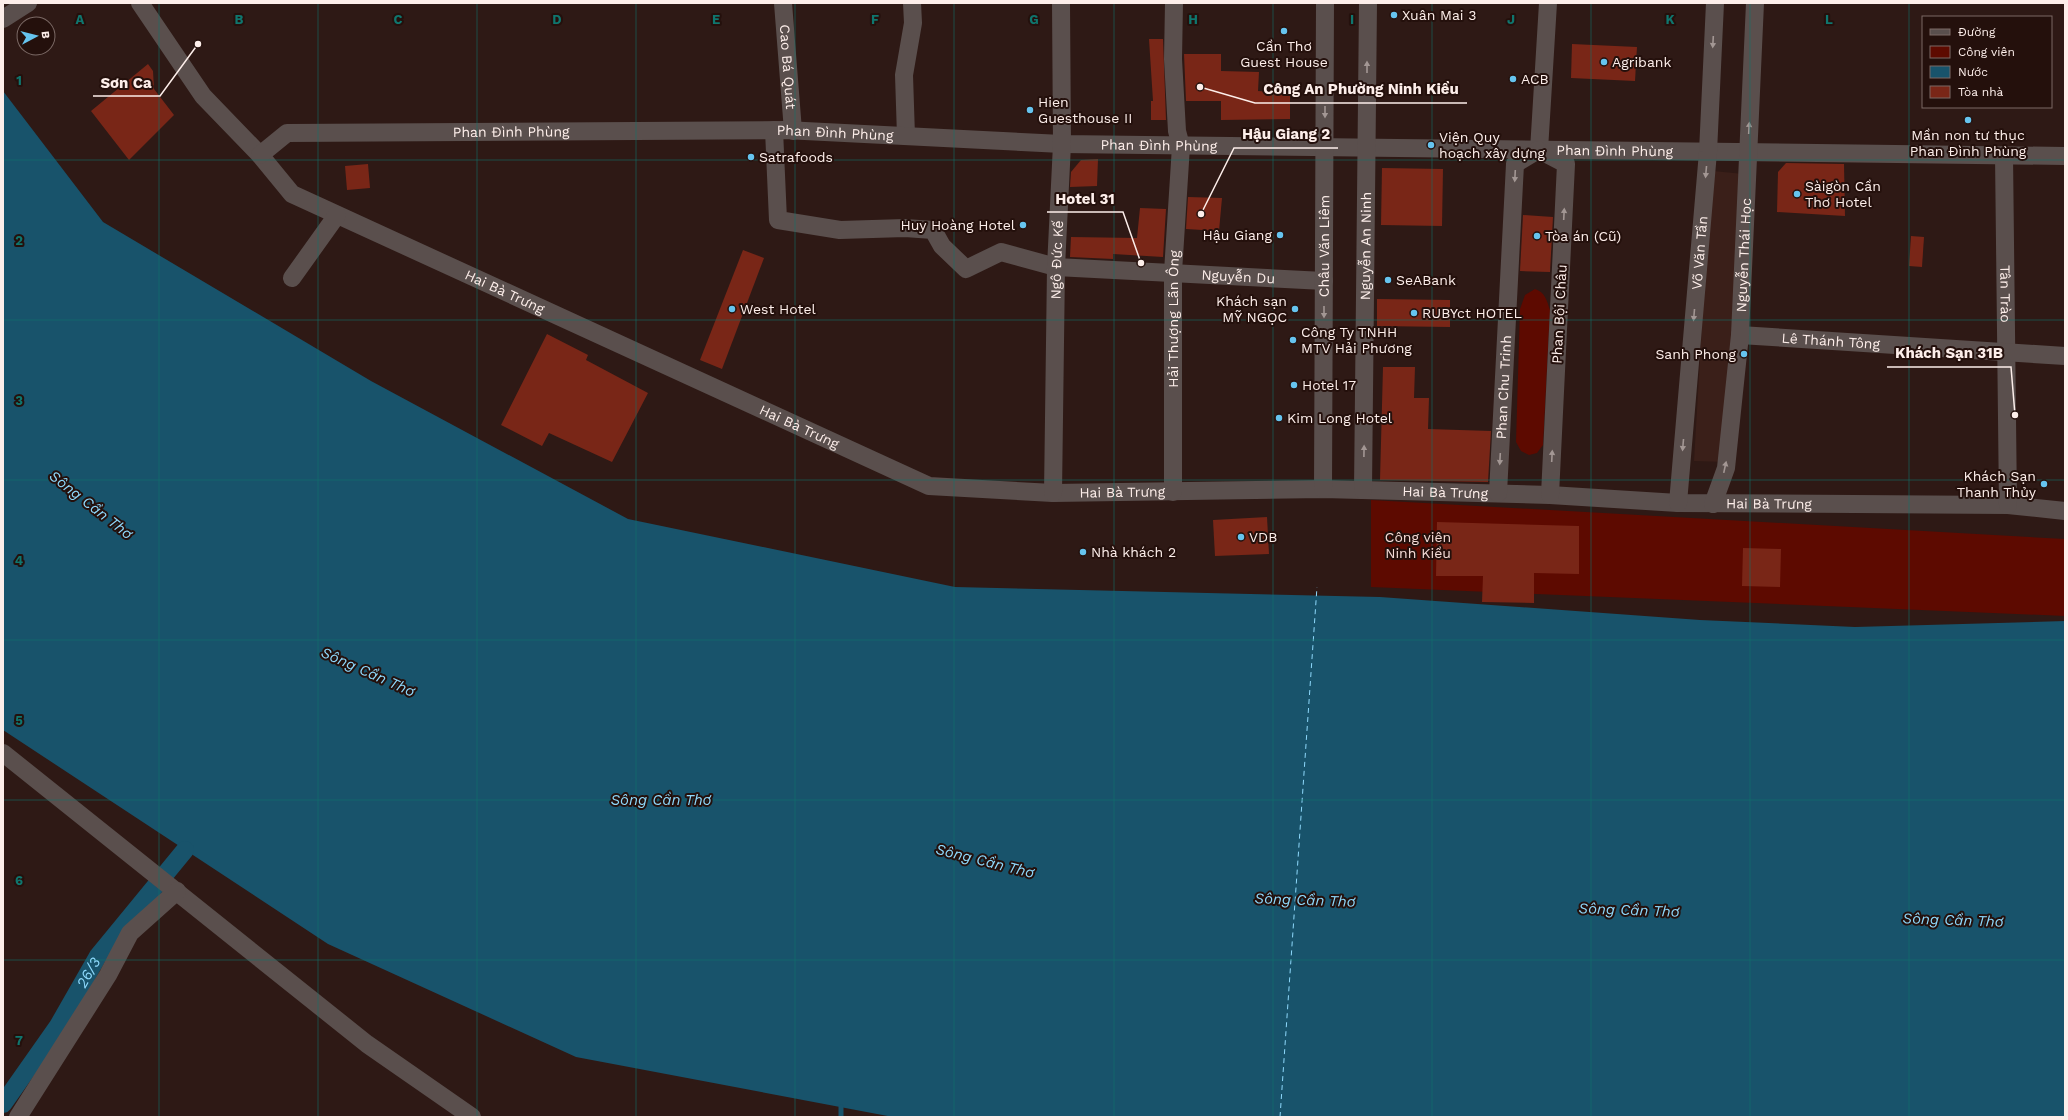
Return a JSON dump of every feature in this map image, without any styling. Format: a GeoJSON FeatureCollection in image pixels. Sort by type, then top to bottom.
{"type":"FeatureCollection","features":[{"type":"Feature","properties":{"kind":"street"},"geometry":{"type":"LineString","coordinates":[[3,19],[28,3]]}},
{"type":"Feature","properties":{"kind":"street","name":"Hai Bà Trưng"},"geometry":{"type":"LineString","coordinates":[[140,3],[203,96],[260,155],[292,194],[929,486],[1053,493],[1173,492],[1285,488],[1498,493],[1713,504],[2008,505],[2065,511]]}},
{"type":"Feature","properties":{"kind":"street","name":"Cao Bá Quát"},"geometry":{"type":"LineString","coordinates":[[783,3],[793,130]]}},
{"type":"Feature","properties":{"kind":"street"},"geometry":{"type":"LineString","coordinates":[[906,136],[904,75],[912,23],[912,3]]}},
{"type":"Feature","properties":{"kind":"street","name":"Ngô Đức Kế"},"geometry":{"type":"LineString","coordinates":[[1053,493],[1056,266],[1062,144],[1061,3]]}},
{"type":"Feature","properties":{"kind":"street","name":"Hải Thượng Lãn Ông"},"geometry":{"type":"LineString","coordinates":[[1173,492],[1174,272],[1181,146],[1177,131],[1173,59],[1174,3]]}},
{"type":"Feature","properties":{"kind":"street","name":"Châu Văn Liêm"},"geometry":{"type":"LineString","coordinates":[[1323,489],[1325,3]]}},
{"type":"Feature","properties":{"kind":"street","name":"Nguyễn An Ninh"},"geometry":{"type":"LineString","coordinates":[[1363,490],[1368,3]]}},
{"type":"Feature","properties":{"kind":"street"},"geometry":{"type":"LineString","coordinates":[[1539,150],[1548,3]]}},
{"type":"Feature","properties":{"kind":"street","name":"Võ Văn Tần"},"geometry":{"type":"LineString","coordinates":[[1678,503],[1708,152],[1715,3]]}},
{"type":"Feature","properties":{"kind":"street","name":"Nguyễn Thái Học"},"geometry":{"type":"LineString","coordinates":[[1713,504],[1726,468],[1740,335],[1755,3]]}},
{"type":"Feature","properties":{"kind":"street","name":"Nguyễn Du"},"geometry":{"type":"LineString","coordinates":[[774,130],[778,220],[840,230],[905,228],[933,230],[942,246],[966,269],[1001,252],[1056,266],[1324,281]]}},
{"type":"Feature","properties":{"kind":"street","name":"Phan Đình Phùng"},"geometry":{"type":"LineString","coordinates":[[260,155],[288,133],[793,130],[1062,144],[2065,156]]}},
{"type":"Feature","properties":{"kind":"street","name":"Phan Chu Trinh"},"geometry":{"type":"LineString","coordinates":[[1498,493],[1515,164],[1539,150]]}},
{"type":"Feature","properties":{"kind":"street","name":"Phan Bội Châu"},"geometry":{"type":"LineString","coordinates":[[1539,150],[1566,164],[1550,495]]}},
{"type":"Feature","properties":{"kind":"street","name":"Tân Trào"},"geometry":{"type":"LineString","coordinates":[[2004,155],[2008,505]]}},
{"type":"Feature","properties":{"kind":"street"},"geometry":{"type":"LineString","coordinates":[[292,278],[337,215]]}},
{"type":"Feature","properties":{"kind":"street","name":"Lê Thánh Tông"},"geometry":{"type":"LineString","coordinates":[[1740,335],[2065,356]]}},
{"type":"Feature","properties":{"kind":"street"},"geometry":{"type":"LineString","coordinates":[[3,753],[367,1044],[472,1117]]}},
{"type":"Feature","properties":{"kind":"street"},"geometry":{"type":"LineString","coordinates":[[18,1117],[108,975],[130,933],[174,889]]}},
{"type":"Feature","properties":{"kind":"shaded area"},"geometry":{"type":"Polygon","coordinates":[[[1713,171],[1744,174],[1726,462],[1694,461],[1713,171]]]}},
{"type":"Feature","properties":{"kind":"green space"},"geometry":{"type":"Polygon","coordinates":[[[1535,289],[1541,292],[1547,300],[1550,310],[1543,445],[1537,453],[1529,455],[1521,451],[1516,442],[1520,309],[1525,295],[1535,289]]]}},
{"type":"Feature","properties":{"kind":"green space","name":"Công viên Ninh Kiều"},"geometry":{"type":"Polygon","coordinates":[[[1371,500],[2065,539],[2065,616],[1371,587],[1371,500]]]}},
{"type":"Feature","properties":{"kind":"water","name":"Sông Cần Thơ"},"geometry":{"type":"Polygon","coordinates":[[[3,91],[103,222],[371,381],[628,519],[955,587],[1380,597],[1700,620],[1855,627],[2065,621],[2065,1117],[893,1117],[576,1057],[328,944],[3,730],[3,91]]]}},
{"type":"Feature","properties":{"kind":"building"},"geometry":{"type":"Polygon","coordinates":[[[1149,39],[1163,39],[1166,120],[1151,120],[1151,101],[1153,101],[1149,39]]]}},
{"type":"Feature","properties":{"kind":"building","name":"Agribank"},"geometry":{"type":"Polygon","coordinates":[[[1572,44],[1637,47],[1635,81],[1571,78],[1572,44]]]}},
{"type":"Feature","properties":{"kind":"building"},"geometry":{"type":"Polygon","coordinates":[[[1184,54],[1221,54],[1221,71],[1259,72],[1258,91],[1290,93],[1290,119],[1221,120],[1221,101],[1186,101],[1184,54]]]}},
{"type":"Feature","properties":{"kind":"building"},"geometry":{"type":"Polygon","coordinates":[[[148,64],[153,71],[154,89],[174,115],[129,160],[91,111],[148,64]]]}},
{"type":"Feature","properties":{"kind":"building"},"geometry":{"type":"Polygon","coordinates":[[[1098,159],[1097,186],[1070,187],[1071,172],[1081,160],[1098,159]]]}},
{"type":"Feature","properties":{"kind":"building"},"geometry":{"type":"Polygon","coordinates":[[[1786,163],[1844,164],[1845,216],[1777,212],[1778,172],[1786,163]]]}},
{"type":"Feature","properties":{"kind":"building"},"geometry":{"type":"Polygon","coordinates":[[[368,164],[370,188],[347,190],[345,166],[368,164]]]}},
{"type":"Feature","properties":{"kind":"building"},"geometry":{"type":"Polygon","coordinates":[[[1382,168],[1443,169],[1442,226],[1381,225],[1382,168]]]}},
{"type":"Feature","properties":{"kind":"building"},"geometry":{"type":"Polygon","coordinates":[[[1188,197],[1222,198],[1219,231],[1186,229],[1188,197]]]}},
{"type":"Feature","properties":{"kind":"building"},"geometry":{"type":"Polygon","coordinates":[[[1140,208],[1166,209],[1163,257],[1113,254],[1113,259],[1070,257],[1071,237],[1137,238],[1140,208]]]}},
{"type":"Feature","properties":{"kind":"building","name":"Tòa án (Cũ)"},"geometry":{"type":"Polygon","coordinates":[[[1523,215],[1553,217],[1550,272],[1520,271],[1523,215]]]}},
{"type":"Feature","properties":{"kind":"building"},"geometry":{"type":"Polygon","coordinates":[[[1911,236],[1924,237],[1922,267],[1909,266],[1911,236]]]}},
{"type":"Feature","properties":{"kind":"building","name":"West Hotel"},"geometry":{"type":"Polygon","coordinates":[[[743,250],[764,258],[722,369],[700,360],[743,250]]]}},
{"type":"Feature","properties":{"kind":"building","name":"RUBYct HOTEL"},"geometry":{"type":"Polygon","coordinates":[[[1377,299],[1450,300],[1450,327],[1377,326],[1377,299]]]}},
{"type":"Feature","properties":{"kind":"building"},"geometry":{"type":"Polygon","coordinates":[[[547,334],[588,355],[586,360],[648,393],[612,462],[549,433],[542,446],[501,425],[547,334]]]}},
{"type":"Feature","properties":{"kind":"building"},"geometry":{"type":"Polygon","coordinates":[[[1383,367],[1415,367],[1414,398],[1429,398],[1428,429],[1491,431],[1488,482],[1380,480],[1383,367]]]}},
{"type":"Feature","properties":{"kind":"building","name":"VDB"},"geometry":{"type":"Polygon","coordinates":[[[1267,517],[1269,554],[1215,556],[1213,520],[1267,517]]]}},
{"type":"Feature","properties":{"kind":"building"},"geometry":{"type":"Polygon","coordinates":[[[1437,522],[1579,526],[1579,574],[1534,573],[1534,603],[1482,602],[1483,576],[1436,576],[1437,522]]]}},
{"type":"Feature","properties":{"kind":"building"},"geometry":{"type":"Polygon","coordinates":[[[1743,548],[1781,549],[1780,587],[1742,586],[1743,548]]]}},
{"type":"Feature","properties":{"kind":"waterway","name":"26/3"},"geometry":{"type":"LineString","coordinates":[[3,1104],[58,1026],[98,956],[185,850]]}},
{"type":"Feature","properties":{"kind":"waterway"},"geometry":{"type":"LineString","coordinates":[[841,1107],[841,1117]]}},
{"type":"Feature","properties":{"kind":"ferry route"},"geometry":{"type":"LineString","coordinates":[[1280,1117],[1317,587]]}},
{"type":"Feature","properties":{"kind":"place","name":"Xuân Mai 3"},"geometry":{"type":"Point","coordinates":[1394,15]}},
{"type":"Feature","properties":{"kind":"place","name":"Cần Thơ Guest House"},"geometry":{"type":"Point","coordinates":[1284,31]}},
{"type":"Feature","properties":{"kind":"place","name":"Sơn Ca"},"geometry":{"type":"Point","coordinates":[198,44]}},
{"type":"Feature","properties":{"kind":"place","name":"Agribank"},"geometry":{"type":"Point","coordinates":[1604,62]}},
{"type":"Feature","properties":{"kind":"place","name":"ACB"},"geometry":{"type":"Point","coordinates":[1513,79]}},
{"type":"Feature","properties":{"kind":"place","name":"Công An Phường Ninh Kiều"},"geometry":{"type":"Point","coordinates":[1200,87]}},
{"type":"Feature","properties":{"kind":"place","name":"Hien Guesthouse II"},"geometry":{"type":"Point","coordinates":[1030,110]}},
{"type":"Feature","properties":{"kind":"place","name":"Mần non tư thục Phan Đình Phùng"},"geometry":{"type":"Point","coordinates":[1968,120]}},
{"type":"Feature","properties":{"kind":"place","name":"Viện Quy hoạch xây dựng"},"geometry":{"type":"Point","coordinates":[1431,145]}},
{"type":"Feature","properties":{"kind":"place","name":"Satrafoods"},"geometry":{"type":"Point","coordinates":[751,157]}},
{"type":"Feature","properties":{"kind":"place","name":"Sàigòn Cần Thơ Hotel"},"geometry":{"type":"Point","coordinates":[1797,194]}},
{"type":"Feature","properties":{"kind":"place","name":"Hậu Giang 2"},"geometry":{"type":"Point","coordinates":[1201,214]}},
{"type":"Feature","properties":{"kind":"place","name":"Huy Hoàng Hotel"},"geometry":{"type":"Point","coordinates":[1023,225]}},
{"type":"Feature","properties":{"kind":"place","name":"Hậu Giang"},"geometry":{"type":"Point","coordinates":[1280,235]}},
{"type":"Feature","properties":{"kind":"place","name":"Tòa án (Cũ)"},"geometry":{"type":"Point","coordinates":[1537,236]}},
{"type":"Feature","properties":{"kind":"place","name":"Hotel 31"},"geometry":{"type":"Point","coordinates":[1141,263]}},
{"type":"Feature","properties":{"kind":"place","name":"SeABank"},"geometry":{"type":"Point","coordinates":[1388,280]}},
{"type":"Feature","properties":{"kind":"place","name":"West Hotel"},"geometry":{"type":"Point","coordinates":[732,309]}},
{"type":"Feature","properties":{"kind":"place","name":"Khách sạn MỸ NGỌC"},"geometry":{"type":"Point","coordinates":[1295,309]}},
{"type":"Feature","properties":{"kind":"place","name":"RUBYct HOTEL"},"geometry":{"type":"Point","coordinates":[1414,313]}},
{"type":"Feature","properties":{"kind":"place","name":"Công Ty TNHH MTV Hải Phương"},"geometry":{"type":"Point","coordinates":[1293,340]}},
{"type":"Feature","properties":{"kind":"place","name":"Sanh Phong"},"geometry":{"type":"Point","coordinates":[1744,354]}},
{"type":"Feature","properties":{"kind":"place","name":"Hotel 17"},"geometry":{"type":"Point","coordinates":[1294,385]}},
{"type":"Feature","properties":{"kind":"place","name":"Khách Sạn 31B"},"geometry":{"type":"Point","coordinates":[2015,415]}},
{"type":"Feature","properties":{"kind":"place","name":"Kim Long Hotel"},"geometry":{"type":"Point","coordinates":[1279,418]}},
{"type":"Feature","properties":{"kind":"place","name":"Khách Sạn Thanh Thủy"},"geometry":{"type":"Point","coordinates":[2044,484]}},
{"type":"Feature","properties":{"kind":"place","name":"VDB"},"geometry":{"type":"Point","coordinates":[1241,537]}},
{"type":"Feature","properties":{"kind":"place","name":"Nhà khách 2"},"geometry":{"type":"Point","coordinates":[1083,552]}}]}
